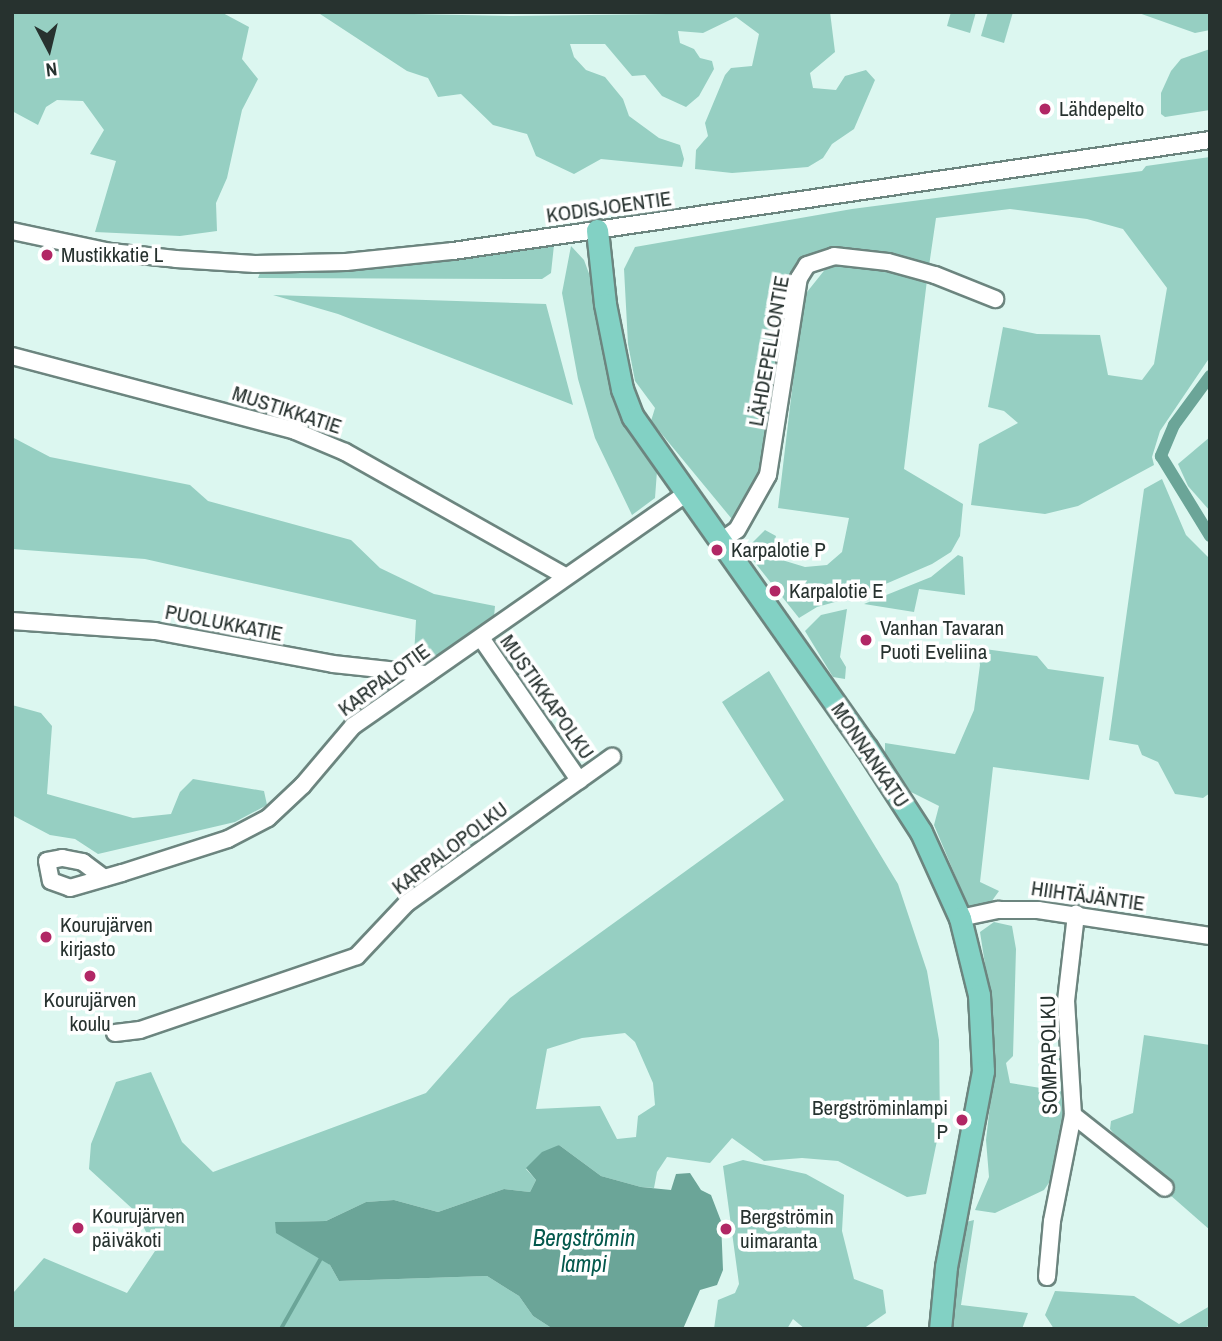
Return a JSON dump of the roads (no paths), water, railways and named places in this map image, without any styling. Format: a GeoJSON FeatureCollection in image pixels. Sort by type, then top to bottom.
{"type":"FeatureCollection","features":[{"type":"Feature","properties":{"kind":"main road","name":"MONNANKATU"},"geometry":{"type":"LineString","coordinates":[[597,230],[605,304],[622,389],[647,441],[721,541],[921,832],[960,918],[979,995],[983,1071],[946,1267],[940,1329]]}},
{"type":"Feature","properties":{"kind":"street","name":"KODISJOENTIE"},"geometry":{"type":"LineString","coordinates":[[12,231],[111,252],[255,264],[439,253],[1210,140]]}},
{"type":"Feature","properties":{"kind":"street","name":"LÄHDEPELLONTIE"},"geometry":{"type":"LineString","coordinates":[[721,541],[737,530],[768,475],[799,278],[807,265],[834,256],[888,262],[936,275],[995,299]]}},
{"type":"Feature","properties":{"kind":"street","name":"MUSTIKKATIE"},"geometry":{"type":"LineString","coordinates":[[12,356],[295,431],[345,452],[565,576]]}},
{"type":"Feature","properties":{"kind":"street","name":"KARPALOTIE"},"geometry":{"type":"LineString","coordinates":[[104,878],[228,839],[268,818],[303,785],[353,726],[685,494]]}},
{"type":"Feature","properties":{"kind":"street","name":"PUOLUKKATIE"},"geometry":{"type":"LineString","coordinates":[[12,621],[155,631],[278,656],[426,674]]}},
{"type":"Feature","properties":{"kind":"street","name":"MUSTIKKAPOLKU"},"geometry":{"type":"LineString","coordinates":[[481,638],[579,780]]}},
{"type":"Feature","properties":{"kind":"street","name":"KARPALOPOLKU"},"geometry":{"type":"LineString","coordinates":[[115,1033],[140,1030],[357,956],[407,903],[612,757]]}},
{"type":"Feature","properties":{"kind":"street","name":"HIIHTÄJÄNTIE"},"geometry":{"type":"LineString","coordinates":[[960,918],[1017,908],[1076,914],[1210,936]]}},
{"type":"Feature","properties":{"kind":"street","name":"SOMPAPOLKU"},"geometry":{"type":"LineString","coordinates":[[1047,1278],[1052,1221],[1073,1115],[1066,1001],[1076,914]]}},
{"type":"Feature","properties":{"kind":"street"},"geometry":{"type":"LineString","coordinates":[[1073,1115],[1166,1188]]}},
{"type":"Feature","properties":{"kind":"water","name":"Bergströmin lampi"},"geometry":{"type":"Polygon","coordinates":[[[559,1145],[601,1176],[641,1187],[671,1190],[676,1174],[690,1173],[701,1190],[711,1195],[721,1221],[723,1270],[717,1285],[700,1290],[683,1329],[553,1329],[533,1316],[519,1296],[487,1276],[339,1281],[330,1265],[276,1233],[275,1222],[326,1221],[366,1202],[394,1200],[438,1212],[504,1189],[530,1192],[536,1180],[526,1168],[542,1152],[559,1145]]]}},
{"type":"Feature","properties":{"kind":"waterway"},"geometry":{"type":"LineString","coordinates":[[1210,376],[1174,425],[1161,456],[1210,536]]}},
{"type":"Feature","properties":{"kind":"waterway"},"geometry":{"type":"LineString","coordinates":[[281,1329],[320,1260]]}},
{"type":"Feature","properties":{"kind":"place","name":"Lähdepelto"},"geometry":{"type":"Point","coordinates":[1045,109]}},
{"type":"Feature","properties":{"kind":"place","name":"Mustikkatie L"},"geometry":{"type":"Point","coordinates":[47,255]}},
{"type":"Feature","properties":{"kind":"place","name":"Karpalotie P"},"geometry":{"type":"Point","coordinates":[717,550]}},
{"type":"Feature","properties":{"kind":"place","name":"Karpalotie E"},"geometry":{"type":"Point","coordinates":[775,591]}},
{"type":"Feature","properties":{"kind":"place","name":"Vanhan Tavaran Puoti Eveliina"},"geometry":{"type":"Point","coordinates":[866,640]}},
{"type":"Feature","properties":{"kind":"place","name":"Kourujärven kirjasto"},"geometry":{"type":"Point","coordinates":[46,937]}},
{"type":"Feature","properties":{"kind":"place","name":"Kourujärven koulu"},"geometry":{"type":"Point","coordinates":[90,976]}},
{"type":"Feature","properties":{"kind":"place","name":"Bergströminlampi P"},"geometry":{"type":"Point","coordinates":[962,1120]}},
{"type":"Feature","properties":{"kind":"place","name":"Kourujärven päiväkoti"},"geometry":{"type":"Point","coordinates":[78,1228]}},
{"type":"Feature","properties":{"kind":"place","name":"Bergströmin uimaranta"},"geometry":{"type":"Point","coordinates":[726,1229]}}]}
